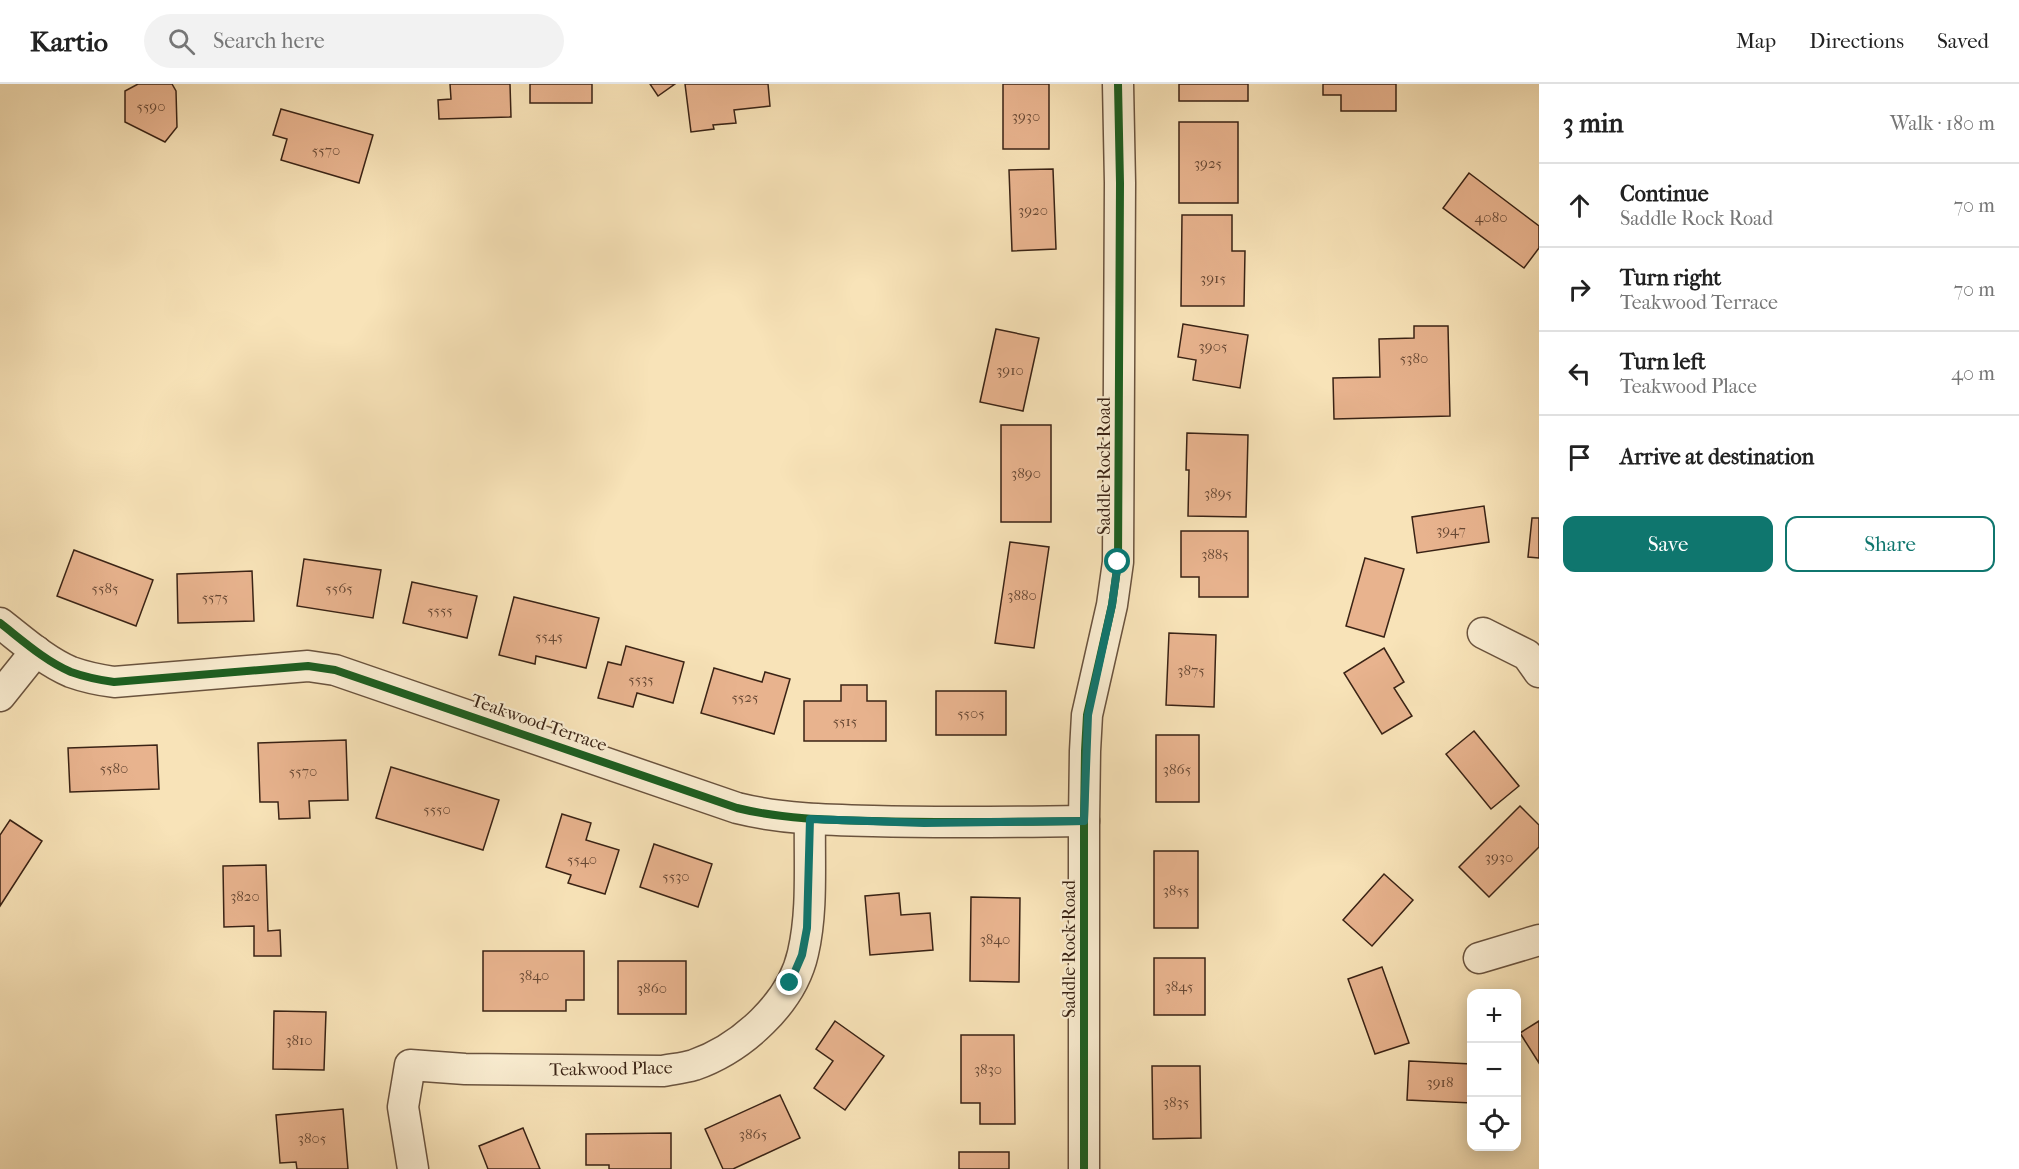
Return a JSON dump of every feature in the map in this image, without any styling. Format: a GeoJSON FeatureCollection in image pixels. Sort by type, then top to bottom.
{"type":"FeatureCollection","features":[{"type":"Feature","properties":{"kind":"street","name":"Saddle Rock Road"},"geometry":{"type":"LineString","coordinates":[[1084,1169],[1084,821],[1088,715],[1110,615],[1118,562],[1120,206],[1118,84]]}},
{"type":"Feature","properties":{"kind":"street","name":"Teakwood Terrace"},"geometry":{"type":"LineString","coordinates":[[0,623],[36,651],[70,671],[92,679],[114,682],[308,666],[335,670],[759,814],[810,819],[924,823],[1084,821]]}},
{"type":"Feature","properties":{"kind":"street"},"geometry":{"type":"LineString","coordinates":[[1482,633],[1527,655],[1539,672]]}},
{"type":"Feature","properties":{"kind":"street"},"geometry":{"type":"LineString","coordinates":[[0,696],[36,651]]}},
{"type":"Feature","properties":{"kind":"street","name":"Teakwood Place"},"geometry":{"type":"LineString","coordinates":[[413,1169],[403,1107],[410,1065],[465,1069],[663,1071],[694,1065],[726,1049],[753,1030],[775,1009],[802,955],[807,928],[810,819]]}},
{"type":"Feature","properties":{"kind":"street"},"geometry":{"type":"LineString","coordinates":[[1479,958],[1539,940]]}},
{"type":"Feature","properties":{"kind":"building"},"geometry":{"type":"Polygon","coordinates":[[[138,84],[172,84],[176,91],[177,127],[165,142],[125,122],[125,91],[138,84]]]}},
{"type":"Feature","properties":{"kind":"building"},"geometry":{"type":"Polygon","coordinates":[[[450,84],[510,84],[511,117],[439,119],[438,100],[451,99],[450,84]]]}},
{"type":"Feature","properties":{"kind":"building"},"geometry":{"type":"Polygon","coordinates":[[[530,84],[592,84],[592,103],[530,103],[530,84]]]}},
{"type":"Feature","properties":{"kind":"building"},"geometry":{"type":"Polygon","coordinates":[[[650,84],[675,84],[658,96],[650,84]]]}},
{"type":"Feature","properties":{"kind":"building"},"geometry":{"type":"Polygon","coordinates":[[[685,84],[768,84],[770,106],[734,110],[736,123],[713,125],[714,129],[691,132],[685,84]]]}},
{"type":"Feature","properties":{"kind":"building"},"geometry":{"type":"Polygon","coordinates":[[[1003,84],[1049,84],[1049,149],[1003,149],[1003,84]]]}},
{"type":"Feature","properties":{"kind":"building"},"geometry":{"type":"Polygon","coordinates":[[[1179,84],[1248,84],[1248,101],[1179,101],[1179,84]]]}},
{"type":"Feature","properties":{"kind":"building"},"geometry":{"type":"Polygon","coordinates":[[[1323,84],[1396,84],[1396,111],[1341,111],[1341,95],[1323,95],[1323,84]]]}},
{"type":"Feature","properties":{"kind":"building"},"geometry":{"type":"Polygon","coordinates":[[[281,109],[373,135],[359,183],[281,160],[287,139],[273,135],[281,109]]]}},
{"type":"Feature","properties":{"kind":"building"},"geometry":{"type":"Polygon","coordinates":[[[1179,122],[1238,122],[1238,203],[1179,203],[1179,122]]]}},
{"type":"Feature","properties":{"kind":"building"},"geometry":{"type":"Polygon","coordinates":[[[1053,169],[1056,249],[1012,251],[1009,170],[1053,169]]]}},
{"type":"Feature","properties":{"kind":"building"},"geometry":{"type":"Polygon","coordinates":[[[1469,173],[1539,226],[1539,248],[1524,268],[1443,208],[1469,173]]]}},
{"type":"Feature","properties":{"kind":"building"},"geometry":{"type":"Polygon","coordinates":[[[1182,215],[1232,215],[1232,251],[1245,251],[1244,306],[1181,306],[1182,215]]]}},
{"type":"Feature","properties":{"kind":"building"},"geometry":{"type":"Polygon","coordinates":[[[1183,324],[1248,335],[1240,388],[1193,380],[1196,360],[1178,357],[1183,324]]]}},
{"type":"Feature","properties":{"kind":"building"},"geometry":{"type":"Polygon","coordinates":[[[1414,326],[1448,326],[1450,416],[1334,419],[1333,378],[1380,377],[1379,339],[1414,338],[1414,326]]]}},
{"type":"Feature","properties":{"kind":"building"},"geometry":{"type":"Polygon","coordinates":[[[996,329],[1039,338],[1023,411],[980,402],[996,329]]]}},
{"type":"Feature","properties":{"kind":"building"},"geometry":{"type":"Polygon","coordinates":[[[1001,425],[1051,425],[1051,522],[1001,522],[1001,425]]]}},
{"type":"Feature","properties":{"kind":"building"},"geometry":{"type":"Polygon","coordinates":[[[1187,433],[1248,435],[1246,517],[1188,516],[1187,433]]]}},
{"type":"Feature","properties":{"kind":"building"},"geometry":{"type":"Polygon","coordinates":[[[1484,506],[1489,542],[1417,553],[1412,517],[1484,506]]]}},
{"type":"Feature","properties":{"kind":"building"},"geometry":{"type":"Polygon","coordinates":[[[1532,518],[1539,518],[1539,558],[1528,557],[1532,518]]]}},
{"type":"Feature","properties":{"kind":"building"},"geometry":{"type":"Polygon","coordinates":[[[1181,531],[1248,531],[1248,597],[1199,597],[1199,577],[1181,577],[1181,531]]]}},
{"type":"Feature","properties":{"kind":"building"},"geometry":{"type":"Polygon","coordinates":[[[1010,542],[1049,547],[1034,648],[995,643],[1010,542]]]}},
{"type":"Feature","properties":{"kind":"building"},"geometry":{"type":"Polygon","coordinates":[[[74,550],[153,580],[136,626],[57,596],[74,550]]]}},
{"type":"Feature","properties":{"kind":"building"},"geometry":{"type":"Polygon","coordinates":[[[1365,558],[1404,569],[1384,637],[1346,626],[1365,558]]]}},
{"type":"Feature","properties":{"kind":"building"},"geometry":{"type":"Polygon","coordinates":[[[304,559],[381,570],[373,618],[297,606],[304,559]]]}},
{"type":"Feature","properties":{"kind":"building"},"geometry":{"type":"Polygon","coordinates":[[[252,571],[254,621],[178,623],[177,574],[252,571]]]}},
{"type":"Feature","properties":{"kind":"building"},"geometry":{"type":"Polygon","coordinates":[[[412,582],[477,596],[467,638],[403,623],[412,582]]]}},
{"type":"Feature","properties":{"kind":"building"},"geometry":{"type":"Polygon","coordinates":[[[514,597],[599,618],[586,668],[536,656],[535,664],[499,655],[514,597]]]}},
{"type":"Feature","properties":{"kind":"building"},"geometry":{"type":"Polygon","coordinates":[[[1169,633],[1216,635],[1214,707],[1166,705],[1169,633]]]}},
{"type":"Feature","properties":{"kind":"building"},"geometry":{"type":"Polygon","coordinates":[[[626,646],[684,662],[673,703],[637,693],[633,707],[598,698],[608,662],[621,665],[626,646]]]}},
{"type":"Feature","properties":{"kind":"building"},"geometry":{"type":"Polygon","coordinates":[[[1384,648],[1404,682],[1394,688],[1412,716],[1382,734],[1344,673],[1384,648]]]}},
{"type":"Feature","properties":{"kind":"building"},"geometry":{"type":"Polygon","coordinates":[[[714,668],[762,682],[765,672],[790,679],[774,734],[701,713],[714,668]]]}},
{"type":"Feature","properties":{"kind":"building"},"geometry":{"type":"Polygon","coordinates":[[[841,685],[867,685],[867,701],[886,701],[886,741],[804,741],[804,701],[841,701],[841,685]]]}},
{"type":"Feature","properties":{"kind":"building"},"geometry":{"type":"Polygon","coordinates":[[[936,691],[1006,691],[1006,735],[936,735],[936,691]]]}},
{"type":"Feature","properties":{"kind":"building"},"geometry":{"type":"Polygon","coordinates":[[[1474,731],[1519,786],[1491,809],[1446,754],[1474,731]]]}},
{"type":"Feature","properties":{"kind":"building"},"geometry":{"type":"Polygon","coordinates":[[[1156,735],[1199,735],[1199,802],[1156,802],[1156,735]]]}},
{"type":"Feature","properties":{"kind":"building"},"geometry":{"type":"Polygon","coordinates":[[[346,740],[348,800],[309,801],[310,818],[279,819],[278,802],[260,802],[258,743],[346,740]]]}},
{"type":"Feature","properties":{"kind":"building"},"geometry":{"type":"Polygon","coordinates":[[[157,745],[159,789],[70,792],[68,748],[157,745]]]}},
{"type":"Feature","properties":{"kind":"building"},"geometry":{"type":"Polygon","coordinates":[[[391,767],[499,800],[483,850],[376,818],[391,767]]]}},
{"type":"Feature","properties":{"kind":"building"},"geometry":{"type":"Polygon","coordinates":[[[1520,806],[1539,825],[1539,847],[1489,897],[1459,867],[1520,806]]]}},
{"type":"Feature","properties":{"kind":"building"},"geometry":{"type":"Polygon","coordinates":[[[562,814],[591,823],[586,840],[619,850],[605,894],[568,883],[571,875],[546,867],[562,814]]]}},
{"type":"Feature","properties":{"kind":"building"},"geometry":{"type":"Polygon","coordinates":[[[10,820],[42,841],[0,906],[0,835],[10,820]]]}},
{"type":"Feature","properties":{"kind":"building"},"geometry":{"type":"Polygon","coordinates":[[[654,844],[712,864],[698,907],[640,887],[654,844]]]}},
{"type":"Feature","properties":{"kind":"building"},"geometry":{"type":"Polygon","coordinates":[[[1154,851],[1198,851],[1198,928],[1154,928],[1154,851]]]}},
{"type":"Feature","properties":{"kind":"building"},"geometry":{"type":"Polygon","coordinates":[[[266,865],[268,931],[280,930],[281,956],[254,956],[254,926],[224,927],[223,866],[266,865]]]}},
{"type":"Feature","properties":{"kind":"building"},"geometry":{"type":"Polygon","coordinates":[[[1384,874],[1413,900],[1372,946],[1343,920],[1384,874]]]}},
{"type":"Feature","properties":{"kind":"building"},"geometry":{"type":"Polygon","coordinates":[[[899,893],[901,915],[930,913],[933,950],[870,955],[865,896],[899,893]]]}},
{"type":"Feature","properties":{"kind":"building"},"geometry":{"type":"Polygon","coordinates":[[[971,897],[1020,898],[1019,982],[970,981],[971,897]]]}},
{"type":"Feature","properties":{"kind":"building"},"geometry":{"type":"Polygon","coordinates":[[[483,951],[584,951],[584,1000],[566,1000],[566,1011],[483,1011],[483,951]]]}},
{"type":"Feature","properties":{"kind":"building"},"geometry":{"type":"Polygon","coordinates":[[[1154,958],[1205,958],[1205,1015],[1154,1015],[1154,958]]]}},
{"type":"Feature","properties":{"kind":"building"},"geometry":{"type":"Polygon","coordinates":[[[618,961],[686,961],[686,1014],[618,1014],[618,961]]]}},
{"type":"Feature","properties":{"kind":"building"},"geometry":{"type":"Polygon","coordinates":[[[1382,967],[1409,1043],[1375,1054],[1348,979],[1382,967]]]}},
{"type":"Feature","properties":{"kind":"building"},"geometry":{"type":"Polygon","coordinates":[[[274,1011],[326,1012],[324,1070],[273,1069],[274,1011]]]}},
{"type":"Feature","properties":{"kind":"building"},"geometry":{"type":"Polygon","coordinates":[[[835,1021],[884,1056],[845,1110],[814,1088],[833,1061],[816,1049],[835,1021]]]}},
{"type":"Feature","properties":{"kind":"building"},"geometry":{"type":"Polygon","coordinates":[[[1539,1021],[1539,1063],[1521,1035],[1539,1021]]]}},
{"type":"Feature","properties":{"kind":"building"},"geometry":{"type":"Polygon","coordinates":[[[961,1035],[1014,1035],[1015,1124],[980,1124],[980,1103],[961,1103],[961,1035]]]}},
{"type":"Feature","properties":{"kind":"building"},"geometry":{"type":"Polygon","coordinates":[[[1409,1061],[1467,1064],[1467,1103],[1407,1100],[1409,1061]]]}},
{"type":"Feature","properties":{"kind":"building"},"geometry":{"type":"Polygon","coordinates":[[[1152,1066],[1200,1066],[1201,1138],[1153,1139],[1152,1066]]]}},
{"type":"Feature","properties":{"kind":"building"},"geometry":{"type":"Polygon","coordinates":[[[780,1095],[800,1138],[733,1169],[723,1169],[705,1129],[780,1095]]]}},
{"type":"Feature","properties":{"kind":"building"},"geometry":{"type":"Polygon","coordinates":[[[343,1109],[348,1169],[297,1169],[296,1162],[280,1163],[276,1115],[343,1109]]]}},
{"type":"Feature","properties":{"kind":"building"},"geometry":{"type":"Polygon","coordinates":[[[523,1128],[540,1169],[488,1169],[479,1146],[523,1128]]]}},
{"type":"Feature","properties":{"kind":"building"},"geometry":{"type":"Polygon","coordinates":[[[671,1133],[671,1169],[609,1169],[609,1165],[586,1165],[586,1134],[671,1133]]]}},
{"type":"Feature","properties":{"kind":"building"},"geometry":{"type":"Polygon","coordinates":[[[959,1152],[1009,1152],[1009,1169],[959,1169],[959,1152]]]}},
{"type":"Feature","properties":{"kind":"cycle path"},"geometry":{"type":"LineString","coordinates":[[1084,1169],[1084,821],[1087,715],[1112,605],[1118,562],[1120,183],[1118,84]]}},
{"type":"Feature","properties":{"kind":"cycle path"},"geometry":{"type":"LineString","coordinates":[[0,623],[34,650],[61,667],[71,672],[114,682],[308,666],[335,670],[737,808],[770,815],[856,821],[1084,821]]}},
{"type":"Feature","properties":{"kind":"route"},"geometry":{"type":"LineString","coordinates":[[790,983],[802,955],[807,928],[810,819],[924,823],[1084,821],[1088,715],[1112,605],[1118,562]]}}]}
